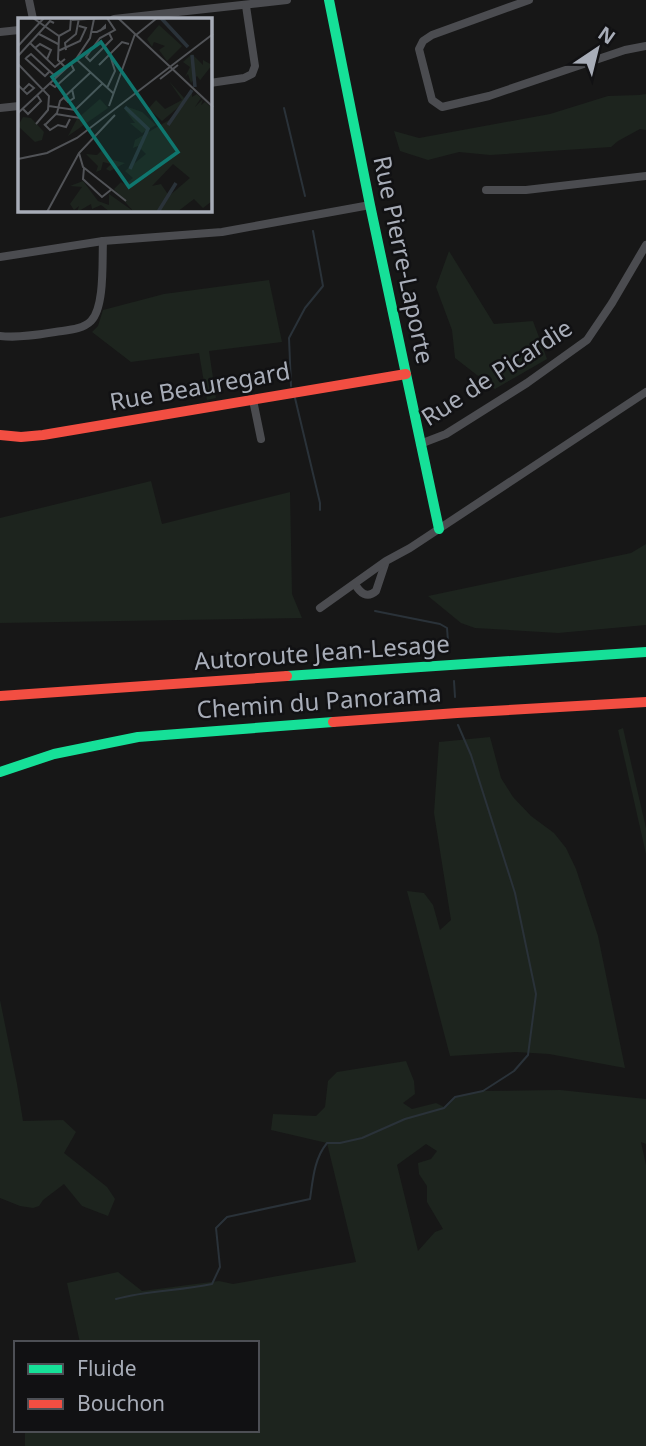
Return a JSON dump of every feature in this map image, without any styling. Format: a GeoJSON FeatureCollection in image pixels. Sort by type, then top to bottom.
{"type":"FeatureCollection","features":[{"type":"Feature","properties":{"kind":"main road","name":"Rue Pierre-Laporte"},"geometry":{"type":"LineString","coordinates":[[329,0],[439,528]]}},
{"type":"Feature","properties":{"kind":"main road","name":"Rue Beauregard"},"geometry":{"type":"LineString","coordinates":[[0,435],[43,435],[406,374]]}},
{"type":"Feature","properties":{"kind":"main road","name":"Autoroute Jean-Lesage"},"geometry":{"type":"LineString","coordinates":[[0,696],[646,652]]}},
{"type":"Feature","properties":{"kind":"main road","name":"Chemin du Panorama"},"geometry":{"type":"LineString","coordinates":[[0,772],[54,754],[138,737],[646,702]]}},
{"type":"Feature","properties":{"kind":"street"},"geometry":{"type":"LineString","coordinates":[[29,0],[33,18]]}},
{"type":"Feature","properties":{"kind":"street"},"geometry":{"type":"LineString","coordinates":[[120,18],[180,8],[246,6],[287,0]]}},
{"type":"Feature","properties":{"kind":"street"},"geometry":{"type":"LineString","coordinates":[[529,0],[432,35],[423,41],[419,49],[432,100],[442,107],[489,96],[625,50],[646,46]]}},
{"type":"Feature","properties":{"kind":"street"},"geometry":{"type":"LineString","coordinates":[[212,83],[244,78],[252,74],[255,66],[246,6]]}},
{"type":"Feature","properties":{"kind":"street"},"geometry":{"type":"LineString","coordinates":[[0,32],[18,30]]}},
{"type":"Feature","properties":{"kind":"street"},"geometry":{"type":"LineString","coordinates":[[0,108],[18,106]]}},
{"type":"Feature","properties":{"kind":"street"},"geometry":{"type":"LineString","coordinates":[[486,190],[526,190],[646,176]]}},
{"type":"Feature","properties":{"kind":"street"},"geometry":{"type":"LineString","coordinates":[[0,257],[103,241],[222,232],[370,205]]}},
{"type":"Feature","properties":{"kind":"street"},"geometry":{"type":"LineString","coordinates":[[0,336],[64,331],[85,326],[92,321],[100,300],[103,241]]}},
{"type":"Feature","properties":{"kind":"street","name":"Rue de Picardie"},"geometry":{"type":"LineString","coordinates":[[420,444],[446,434],[527,383],[587,340],[646,245]]}},
{"type":"Feature","properties":{"kind":"street"},"geometry":{"type":"LineString","coordinates":[[320,608],[386,561],[410,548],[646,392]]}},
{"type":"Feature","properties":{"kind":"street"},"geometry":{"type":"LineString","coordinates":[[253,400],[261,439]]}},
{"type":"Feature","properties":{"kind":"street"},"geometry":{"type":"LineString","coordinates":[[355,584],[361,593],[373,594],[386,561]]}},
{"type":"Feature","properties":{"kind":"shaded area"},"geometry":{"type":"Polygon","coordinates":[[[646,94],[646,130],[640,129],[611,147],[490,155],[459,152],[428,160],[400,151],[394,131],[419,138],[550,114],[608,96],[646,94]]]}},
{"type":"Feature","properties":{"kind":"shaded area"},"geometry":{"type":"Polygon","coordinates":[[[449,251],[494,324],[533,321],[547,359],[495,389],[455,358],[452,330],[436,287],[449,251]]]}},
{"type":"Feature","properties":{"kind":"shaded area"},"geometry":{"type":"Polygon","coordinates":[[[269,280],[282,342],[209,351],[216,398],[207,400],[199,353],[131,362],[92,332],[98,326],[103,310],[164,294],[269,280]]]}},
{"type":"Feature","properties":{"kind":"shaded area"},"geometry":{"type":"Polygon","coordinates":[[[151,481],[162,524],[290,492],[292,594],[302,618],[0,623],[0,518],[151,481]]]}},
{"type":"Feature","properties":{"kind":"shaded area"},"geometry":{"type":"Polygon","coordinates":[[[646,544],[646,625],[558,633],[475,628],[461,623],[428,596],[631,553],[646,544]]]}},
{"type":"Feature","properties":{"kind":"shaded area"},"geometry":{"type":"Polygon","coordinates":[[[623,728],[646,828],[646,854],[618,730],[623,728]]]}},
{"type":"Feature","properties":{"kind":"shaded area"},"geometry":{"type":"Polygon","coordinates":[[[490,737],[501,778],[513,797],[531,816],[554,833],[566,848],[576,869],[598,936],[625,1068],[549,1054],[516,1052],[450,1056],[407,891],[424,893],[433,905],[440,930],[451,920],[434,813],[439,742],[490,737]]]}},
{"type":"Feature","properties":{"kind":"shaded area"},"geometry":{"type":"Polygon","coordinates":[[[0,1000],[23,1121],[63,1120],[76,1132],[64,1153],[107,1187],[115,1199],[108,1216],[82,1206],[64,1184],[33,1208],[0,1198],[0,1000]]]}},
{"type":"Feature","properties":{"kind":"shaded area"},"geometry":{"type":"Polygon","coordinates":[[[406,1061],[414,1081],[415,1094],[403,1103],[412,1109],[436,1103],[444,1107],[455,1097],[483,1091],[560,1090],[646,1099],[646,1144],[641,1142],[646,1165],[646,1446],[25,1446],[25,1432],[259,1432],[259,1341],[80,1341],[67,1283],[118,1272],[142,1291],[219,1281],[233,1284],[356,1262],[327,1143],[271,1130],[273,1114],[316,1116],[325,1107],[328,1081],[337,1072],[406,1061]],[[426,1144],[397,1165],[418,1251],[435,1232],[443,1229],[427,1202],[427,1186],[419,1174],[418,1163],[431,1159],[437,1151],[426,1144]]]}},
{"type":"Feature","properties":{"kind":"waterway"},"geometry":{"type":"LineString","coordinates":[[284,108],[305,196]]}},
{"type":"Feature","properties":{"kind":"waterway"},"geometry":{"type":"LineString","coordinates":[[291,386],[289,338],[305,308],[323,286],[313,231]]}},
{"type":"Feature","properties":{"kind":"waterway"},"geometry":{"type":"LineString","coordinates":[[295,398],[320,510]]}},
{"type":"Feature","properties":{"kind":"waterway"},"geometry":{"type":"LineString","coordinates":[[375,611],[440,624],[447,628],[448,641]]}},
{"type":"Feature","properties":{"kind":"waterway"},"geometry":{"type":"LineString","coordinates":[[454,681],[455,697]]}},
{"type":"Feature","properties":{"kind":"waterway"},"geometry":{"type":"LineString","coordinates":[[116,1299],[212,1284],[220,1267],[216,1228],[227,1217],[310,1199],[317,1162],[327,1143],[362,1138],[405,1119],[444,1108],[455,1097],[483,1091],[514,1071],[528,1055],[536,994],[515,893],[471,755],[458,725]]}},
{"type":"Feature","properties":{"kind":"traffic: fast"},"geometry":{"type":"LineString","coordinates":[[329,0],[439,529]]}},
{"type":"Feature","properties":{"kind":"traffic: fast"},"geometry":{"type":"LineString","coordinates":[[287,676],[646,652]]}},
{"type":"Feature","properties":{"kind":"traffic: fast"},"geometry":{"type":"LineString","coordinates":[[0,772],[54,754],[138,737],[333,722]]}},
{"type":"Feature","properties":{"kind":"traffic: jam"},"geometry":{"type":"LineString","coordinates":[[0,435],[43,435],[406,374]]}},
{"type":"Feature","properties":{"kind":"traffic: jam"},"geometry":{"type":"LineString","coordinates":[[0,696],[287,676]]}},
{"type":"Feature","properties":{"kind":"traffic: jam"},"geometry":{"type":"LineString","coordinates":[[333,722],[646,702]]}}]}
